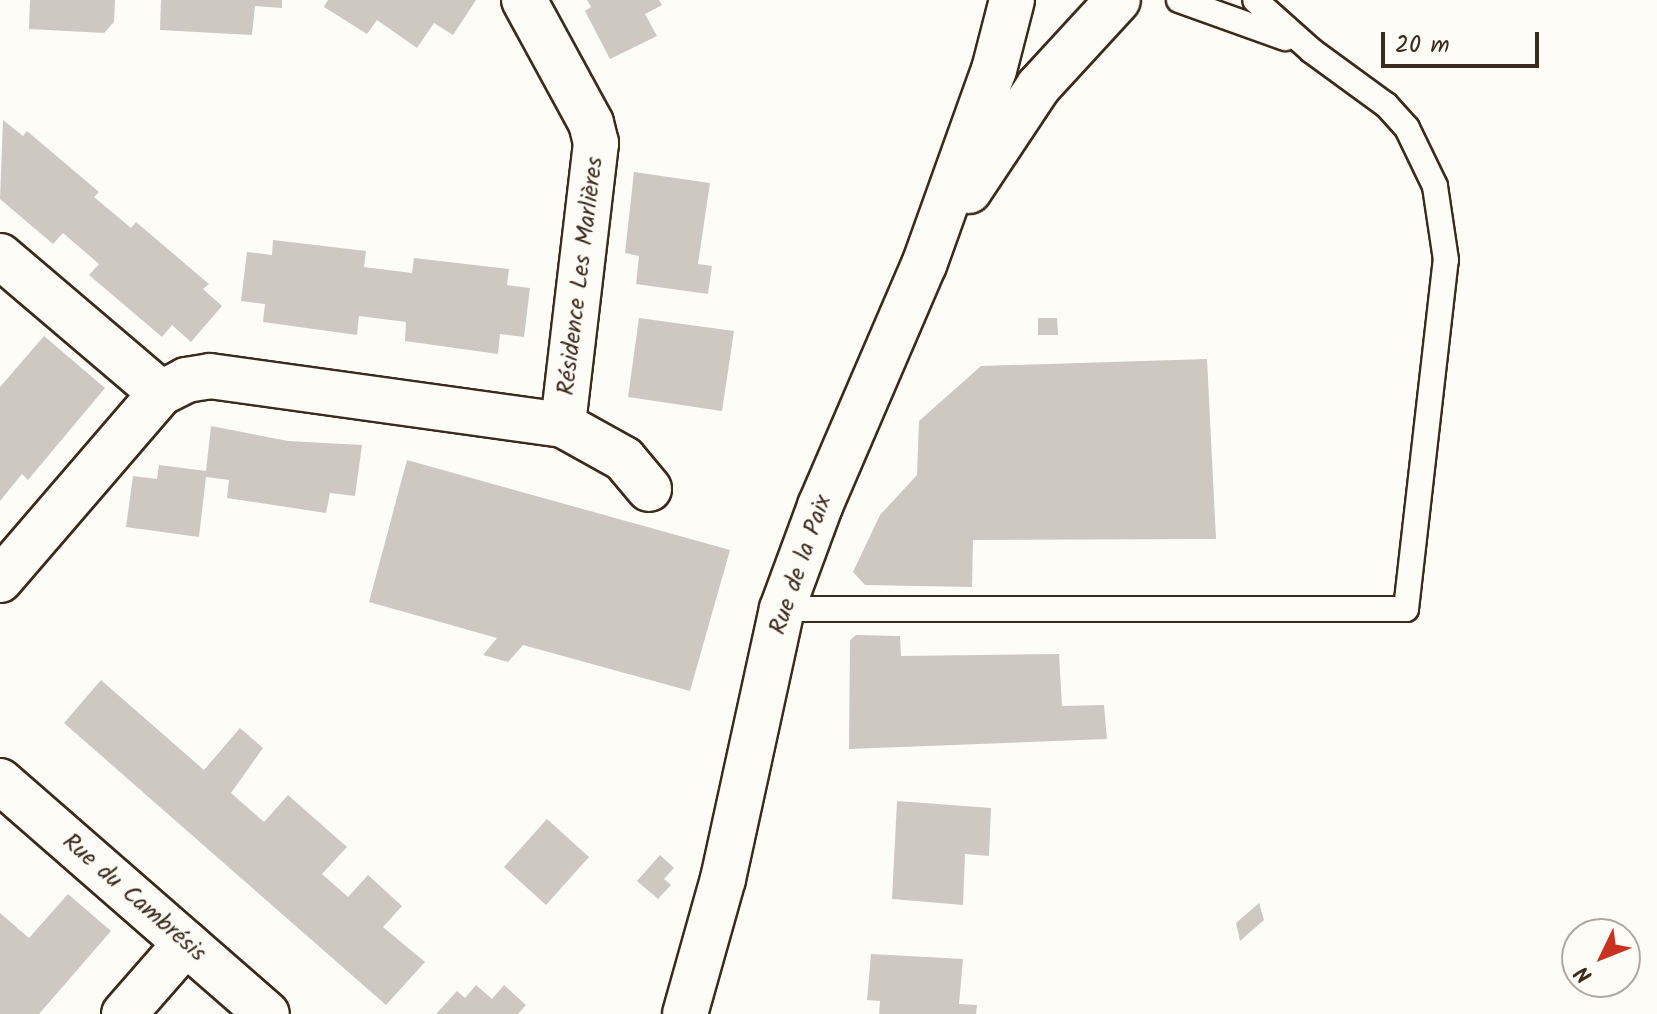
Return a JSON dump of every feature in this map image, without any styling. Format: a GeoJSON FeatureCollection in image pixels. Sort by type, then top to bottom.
{"type":"FeatureCollection","features":[{"type":"Feature","properties":{"kind":"street","name":"Résidence Les Marlières"},"geometry":{"type":"LineString","coordinates":[[524,0],[591,123],[596,143],[563,425]]}},
{"type":"Feature","properties":{"kind":"street","name":"Rue de la Paix"},"geometry":{"type":"LineString","coordinates":[[685,1014],[723,879],[782,609],[820,506],[924,265],[994,70],[1012,0]]}},
{"type":"Feature","properties":{"kind":"street","name":"Rue de la Paix"},"geometry":{"type":"LineString","coordinates":[[924,265],[1038,87],[1118,0]]}},
{"type":"Feature","properties":{"kind":"street"},"geometry":{"type":"LineString","coordinates":[[0,256],[161,393]]}},
{"type":"Feature","properties":{"kind":"street","name":"Résidence Les Marlières"},"geometry":{"type":"LineString","coordinates":[[0,580],[161,393],[186,380],[232,375],[563,425],[624,459],[649,489]]}},
{"type":"Feature","properties":{"kind":"street","name":"Rue du Cambrésis"},"geometry":{"type":"LineString","coordinates":[[0,781],[267,1014]]}},
{"type":"Feature","properties":{"kind":"street","name":"Rue de la Paix"},"geometry":{"type":"LineString","coordinates":[[716,1014],[723,879]]}},
{"type":"Feature","properties":{"kind":"street"},"geometry":{"type":"LineString","coordinates":[[124,1014],[186,943]]}},
{"type":"Feature","properties":{"kind":"lane"},"geometry":{"type":"LineString","coordinates":[[1179,0],[1240,18],[1312,51]]}},
{"type":"Feature","properties":{"kind":"lane"},"geometry":{"type":"LineString","coordinates":[[782,609],[1406,609],[1446,260],[1437,198],[1407,128],[1386,105],[1312,51],[1255,0]]}},
{"type":"Feature","properties":{"kind":"building"},"geometry":{"type":"Polygon","coordinates":[[[30,0],[115,0],[114,22],[104,33],[29,29],[30,0]]]}},
{"type":"Feature","properties":{"kind":"building"},"geometry":{"type":"Polygon","coordinates":[[[161,0],[282,0],[282,8],[255,6],[252,35],[160,30],[161,0]]]}},
{"type":"Feature","properties":{"kind":"building"},"geometry":{"type":"Polygon","coordinates":[[[328,0],[476,0],[453,35],[434,23],[417,48],[377,20],[367,34],[324,7],[328,0]]]}},
{"type":"Feature","properties":{"kind":"building"},"geometry":{"type":"Polygon","coordinates":[[[587,0],[659,0],[662,5],[645,14],[657,36],[610,59],[585,11],[591,7],[587,0]]]}},
{"type":"Feature","properties":{"kind":"building"},"geometry":{"type":"Polygon","coordinates":[[[3,120],[23,136],[27,131],[99,192],[94,197],[131,228],[136,222],[209,284],[203,289],[222,306],[191,342],[172,325],[162,337],[89,275],[99,264],[63,233],[53,244],[0,199],[3,120]]]}},
{"type":"Feature","properties":{"kind":"building"},"geometry":{"type":"Polygon","coordinates":[[[634,172],[710,183],[698,264],[712,266],[708,294],[636,284],[639,256],[625,253],[634,172]]]}},
{"type":"Feature","properties":{"kind":"building"},"geometry":{"type":"Polygon","coordinates":[[[273,240],[366,251],[364,267],[412,273],[414,258],[509,269],[507,285],[530,288],[524,337],[500,334],[498,354],[405,341],[406,322],[359,316],[357,335],[263,322],[265,304],[241,301],[247,252],[272,255],[273,240]]]}},
{"type":"Feature","properties":{"kind":"building"},"geometry":{"type":"Polygon","coordinates":[[[639,318],[734,331],[722,411],[628,397],[639,318]]]}},
{"type":"Feature","properties":{"kind":"building"},"geometry":{"type":"Polygon","coordinates":[[[1038,318],[1057,318],[1058,335],[1038,335],[1038,318]]]}},
{"type":"Feature","properties":{"kind":"building"},"geometry":{"type":"Polygon","coordinates":[[[44,336],[105,388],[28,480],[22,474],[0,501],[0,387],[44,336]]]}},
{"type":"Feature","properties":{"kind":"building"},"geometry":{"type":"Polygon","coordinates":[[[1207,359],[1216,539],[973,540],[972,587],[865,585],[853,572],[880,515],[917,475],[919,421],[981,366],[1207,359]]]}},
{"type":"Feature","properties":{"kind":"building"},"geometry":{"type":"Polygon","coordinates":[[[211,426],[288,441],[362,445],[355,496],[330,493],[326,513],[227,498],[229,480],[206,477],[199,537],[126,527],[133,476],[157,479],[159,465],[206,471],[211,426]]]}},
{"type":"Feature","properties":{"kind":"building"},"geometry":{"type":"Polygon","coordinates":[[[407,460],[730,550],[690,691],[523,645],[508,662],[483,655],[497,638],[369,602],[407,460]]]}},
{"type":"Feature","properties":{"kind":"building"},"geometry":{"type":"Polygon","coordinates":[[[856,635],[900,636],[901,656],[1059,654],[1062,706],[1104,705],[1107,739],[849,749],[850,640],[856,635]]]}},
{"type":"Feature","properties":{"kind":"building"},"geometry":{"type":"Polygon","coordinates":[[[101,680],[204,770],[240,728],[263,748],[231,793],[264,822],[288,795],[347,847],[322,874],[348,897],[368,875],[402,906],[383,927],[425,962],[386,1005],[64,723],[101,680]]]}},
{"type":"Feature","properties":{"kind":"building"},"geometry":{"type":"Polygon","coordinates":[[[897,801],[991,808],[989,856],[965,854],[963,905],[892,899],[897,801]]]}},
{"type":"Feature","properties":{"kind":"building"},"geometry":{"type":"Polygon","coordinates":[[[547,819],[589,857],[546,905],[504,867],[547,819]]]}},
{"type":"Feature","properties":{"kind":"building"},"geometry":{"type":"Polygon","coordinates":[[[660,855],[674,868],[664,879],[671,885],[658,899],[637,881],[660,855]]]}},
{"type":"Feature","properties":{"kind":"building"},"geometry":{"type":"Polygon","coordinates":[[[68,894],[111,931],[39,1014],[0,1014],[0,913],[29,938],[68,894]]]}},
{"type":"Feature","properties":{"kind":"building"},"geometry":{"type":"Polygon","coordinates":[[[1259,903],[1264,920],[1240,941],[1236,923],[1259,903]]]}},
{"type":"Feature","properties":{"kind":"building"},"geometry":{"type":"Polygon","coordinates":[[[871,954],[963,959],[959,1004],[977,1005],[976,1014],[879,1014],[880,1001],[867,1000],[871,954]]]}},
{"type":"Feature","properties":{"kind":"building"},"geometry":{"type":"Polygon","coordinates":[[[476,985],[492,999],[504,985],[526,1005],[518,1014],[436,1014],[457,991],[465,998],[476,985]]]}}]}
